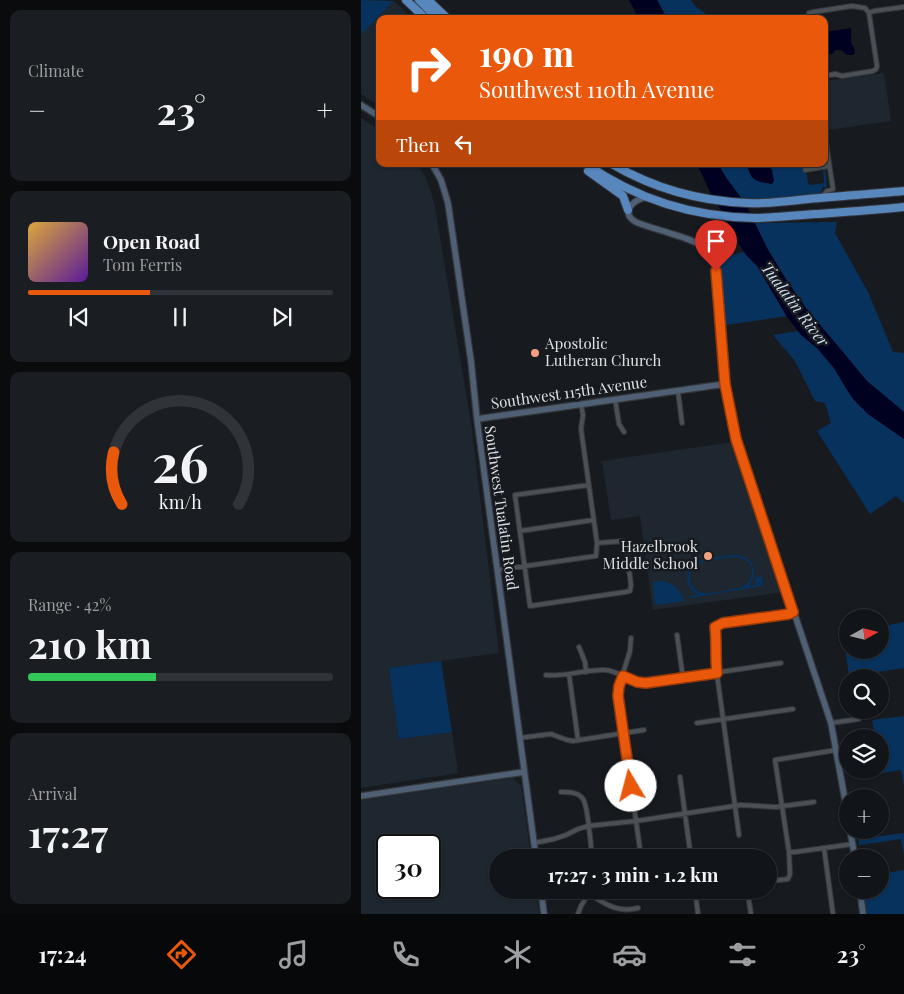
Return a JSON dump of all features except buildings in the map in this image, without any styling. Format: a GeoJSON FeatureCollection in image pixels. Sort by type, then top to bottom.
{"type":"FeatureCollection","features":[{"type":"Feature","properties":{"kind":"highway"},"geometry":{"type":"LineString","coordinates":[[406,0],[422,15]]}},
{"type":"Feature","properties":{"kind":"highway"},"geometry":{"type":"LineString","coordinates":[[419,0],[434,15]]}},
{"type":"Feature","properties":{"kind":"highway"},"geometry":{"type":"LineString","coordinates":[[428,0],[444,15]]}},
{"type":"Feature","properties":{"kind":"highway"},"geometry":{"type":"LineString","coordinates":[[586,167],[589,172],[623,196],[628,210]]}},
{"type":"Feature","properties":{"kind":"highway"},"geometry":{"type":"LineString","coordinates":[[589,167],[618,184],[646,197],[696,212],[735,217],[779,217],[904,207]]}},
{"type":"Feature","properties":{"kind":"highway"},"geometry":{"type":"LineString","coordinates":[[601,174],[609,173],[612,167]]}},
{"type":"Feature","properties":{"kind":"highway"},"geometry":{"type":"LineString","coordinates":[[618,167],[642,180],[683,194],[709,200],[731,202],[775,202],[904,191]]}},
{"type":"Feature","properties":{"kind":"street"},"geometry":{"type":"LineString","coordinates":[[809,15],[813,12],[852,6],[865,8],[869,13],[876,69],[873,72],[842,76],[835,74],[828,75]]}},
{"type":"Feature","properties":{"kind":"street"},"geometry":{"type":"LineString","coordinates":[[869,13],[904,7]]}},
{"type":"Feature","properties":{"kind":"street"},"geometry":{"type":"LineString","coordinates":[[361,105],[376,114]]}},
{"type":"Feature","properties":{"kind":"street"},"geometry":{"type":"LineString","coordinates":[[821,198],[827,191],[833,189],[828,158]]}},
{"type":"Feature","properties":{"kind":"street","name":"Southwest Tualatin Road"},"geometry":{"type":"LineString","coordinates":[[434,167],[441,180],[448,203],[471,361],[477,419],[535,849]]}},
{"type":"Feature","properties":{"kind":"street"},"geometry":{"type":"LineString","coordinates":[[805,170],[823,167]]}},
{"type":"Feature","properties":{"kind":"street"},"geometry":{"type":"LineString","coordinates":[[646,197],[635,201],[628,210],[635,222],[695,241],[703,246],[714,261],[725,384],[737,443],[831,724],[843,789]]}},
{"type":"Feature","properties":{"kind":"street","name":"Southwest 115th Avenue"},"geometry":{"type":"LineString","coordinates":[[477,419],[725,384]]}},
{"type":"Feature","properties":{"kind":"street"},"geometry":{"type":"LineString","coordinates":[[678,390],[682,423]]}},
{"type":"Feature","properties":{"kind":"street"},"geometry":{"type":"LineString","coordinates":[[615,400],[619,424],[625,432]]}},
{"type":"Feature","properties":{"kind":"street"},"geometry":{"type":"LineString","coordinates":[[497,570],[596,556],[597,543],[581,429],[583,415],[581,404]]}},
{"type":"Feature","properties":{"kind":"street"},"geometry":{"type":"LineString","coordinates":[[589,485],[515,495],[530,606],[630,591],[629,569],[624,541],[597,543]]}},
{"type":"Feature","properties":{"kind":"street"},"geometry":{"type":"LineString","coordinates":[[520,531],[593,520]]}},
{"type":"Feature","properties":{"kind":"street"},"geometry":{"type":"LineString","coordinates":[[739,835],[715,660],[717,643],[715,627],[723,623],[793,612]]}},
{"type":"Feature","properties":{"kind":"street"},"geometry":{"type":"LineString","coordinates":[[677,635],[683,678]]}},
{"type":"Feature","properties":{"kind":"street"},"geometry":{"type":"LineString","coordinates":[[631,638],[630,651],[619,686],[618,696],[640,849]]}},
{"type":"Feature","properties":{"kind":"street"},"geometry":{"type":"LineString","coordinates":[[579,647],[585,662],[586,672]]}},
{"type":"Feature","properties":{"kind":"street"},"geometry":{"type":"LineString","coordinates":[[546,675],[555,676],[604,670],[641,683],[781,663]]}},
{"type":"Feature","properties":{"kind":"street"},"geometry":{"type":"LineString","coordinates":[[569,674],[578,740]]}},
{"type":"Feature","properties":{"kind":"street"},"geometry":{"type":"LineString","coordinates":[[697,723],[793,709]]}},
{"type":"Feature","properties":{"kind":"street"},"geometry":{"type":"LineString","coordinates":[[831,724],[859,719]]}},
{"type":"Feature","properties":{"kind":"street"},"geometry":{"type":"LineString","coordinates":[[519,738],[551,734],[567,740],[578,740],[644,730]]}},
{"type":"Feature","properties":{"kind":"street"},"geometry":{"type":"LineString","coordinates":[[777,881],[789,878],[789,852],[775,760],[836,750]]}},
{"type":"Feature","properties":{"kind":"street"},"geometry":{"type":"LineString","coordinates":[[361,796],[524,772]]}},
{"type":"Feature","properties":{"kind":"street"},"geometry":{"type":"LineString","coordinates":[[680,777],[690,849]]}},
{"type":"Feature","properties":{"kind":"street"},"geometry":{"type":"LineString","coordinates":[[561,792],[571,792],[583,799],[592,849]]}},
{"type":"Feature","properties":{"kind":"street"},"geometry":{"type":"LineString","coordinates":[[534,843],[554,839],[588,826],[750,805],[766,807],[814,802]]}},
{"type":"Feature","properties":{"kind":"street"},"geometry":{"type":"LineString","coordinates":[[852,839],[854,849]]}},
{"type":"Feature","properties":{"kind":"street"},"geometry":{"type":"LineString","coordinates":[[789,852],[853,844]]}},
{"type":"Feature","properties":{"kind":"street"},"geometry":{"type":"LineString","coordinates":[[823,848],[833,914]]}},
{"type":"Feature","properties":{"kind":"street"},"geometry":{"type":"LineString","coordinates":[[542,899],[544,914]]}},
{"type":"Feature","properties":{"kind":"street"},"geometry":{"type":"LineString","coordinates":[[578,914],[586,899]]}},
{"type":"Feature","properties":{"kind":"street"},"geometry":{"type":"LineString","coordinates":[[600,899],[614,908],[627,910],[638,908]]}},
{"type":"Feature","properties":{"kind":"street"},"geometry":{"type":"LineString","coordinates":[[696,899],[698,914]]}},
{"type":"Feature","properties":{"kind":"street"},"geometry":{"type":"LineString","coordinates":[[749,899],[751,914]]}},
{"type":"Feature","properties":{"kind":"street"},"geometry":{"type":"LineString","coordinates":[[861,899],[863,914]]}},
{"type":"Feature","properties":{"kind":"shaded area"},"geometry":{"type":"Polygon","coordinates":[[[361,0],[394,1],[380,15],[376,15],[376,20],[361,35],[361,0]]]}},
{"type":"Feature","properties":{"kind":"shaded area"},"geometry":{"type":"Polygon","coordinates":[[[657,0],[691,0],[695,6],[707,15],[666,15],[657,0]]]}},
{"type":"Feature","properties":{"kind":"shaded area"},"geometry":{"type":"Polygon","coordinates":[[[394,1],[409,15],[380,15],[394,1]]]}},
{"type":"Feature","properties":{"kind":"shaded area"},"geometry":{"type":"Polygon","coordinates":[[[376,20],[376,103],[361,94],[361,35],[376,20]]]}},
{"type":"Feature","properties":{"kind":"shaded area"},"geometry":{"type":"Polygon","coordinates":[[[884,73],[891,121],[828,130],[828,81],[884,73]]]}},
{"type":"Feature","properties":{"kind":"shaded area"},"geometry":{"type":"Polygon","coordinates":[[[361,118],[376,127],[376,167],[419,167],[425,176],[435,207],[471,423],[499,653],[390,668],[399,739],[452,732],[458,773],[361,788],[361,118]]]}},
{"type":"Feature","properties":{"kind":"shaded area"},"geometry":{"type":"Polygon","coordinates":[[[720,167],[747,167],[752,178],[772,170],[770,167],[803,167],[810,185],[824,183],[823,168],[825,168],[827,187],[823,187],[820,194],[742,199],[720,167]]]}},
{"type":"Feature","properties":{"kind":"shaded area"},"geometry":{"type":"Polygon","coordinates":[[[837,222],[835,233],[868,292],[893,352],[904,353],[904,412],[867,381],[806,308],[767,248],[755,223],[837,222]]]}},
{"type":"Feature","properties":{"kind":"shaded area"},"geometry":{"type":"Polygon","coordinates":[[[752,250],[788,316],[726,325],[719,258],[752,250]]]}},
{"type":"Feature","properties":{"kind":"shaded area"},"geometry":{"type":"Polygon","coordinates":[[[798,331],[817,348],[834,368],[854,400],[868,414],[904,439],[904,503],[896,496],[870,514],[817,431],[831,423],[825,403],[815,401],[795,361],[773,335],[798,331]]]}},
{"type":"Feature","properties":{"kind":"shaded area","name":"Hazelbrook Middle School"},"geometry":{"type":"Polygon","coordinates":[[[733,442],[783,592],[653,610],[640,516],[611,520],[602,461],[733,442]]]}},
{"type":"Feature","properties":{"kind":"shaded area"},"geometry":{"type":"Polygon","coordinates":[[[734,555],[745,557],[752,565],[754,575],[749,586],[756,585],[755,578],[762,576],[762,586],[690,598],[690,596],[698,594],[690,588],[687,581],[688,571],[692,566],[705,559],[734,555]],[[736,557],[697,565],[693,568],[690,577],[692,586],[696,590],[705,593],[740,588],[750,580],[752,575],[750,566],[742,559],[736,557]]]}},
{"type":"Feature","properties":{"kind":"shaded area"},"geometry":{"type":"Polygon","coordinates":[[[659,581],[675,586],[684,601],[658,605],[655,603],[653,582],[659,581]]]}},
{"type":"Feature","properties":{"kind":"shaded area"},"geometry":{"type":"Polygon","coordinates":[[[904,622],[904,668],[889,670],[848,669],[847,659],[889,659],[889,625],[904,622]]]}},
{"type":"Feature","properties":{"kind":"shaded area"},"geometry":{"type":"Polygon","coordinates":[[[441,661],[452,732],[399,739],[389,668],[441,661]]]}},
{"type":"Feature","properties":{"kind":"shaded area"},"geometry":{"type":"Polygon","coordinates":[[[904,716],[904,786],[901,770],[889,772],[889,729],[874,729],[872,720],[904,716]]]}},
{"type":"Feature","properties":{"kind":"shaded area"},"geometry":{"type":"Polygon","coordinates":[[[512,778],[521,785],[530,849],[489,849],[489,899],[537,899],[539,914],[361,914],[361,800],[512,778]]]}},
{"type":"Feature","properties":{"kind":"shaded area"},"geometry":{"type":"Polygon","coordinates":[[[904,833],[904,855],[901,839],[859,845],[858,839],[889,839],[889,835],[904,833]]]}},
{"type":"Feature","properties":{"kind":"shaded area"},"geometry":{"type":"Polygon","coordinates":[[[904,870],[904,914],[867,914],[864,899],[889,899],[889,872],[904,870]]]}},
{"type":"Feature","properties":{"kind":"water"},"geometry":{"type":"Polygon","coordinates":[[[629,0],[657,0],[665,15],[637,15],[629,0]]]}},
{"type":"Feature","properties":{"kind":"water"},"geometry":{"type":"Polygon","coordinates":[[[851,28],[851,41],[855,53],[847,55],[841,50],[836,50],[832,54],[828,54],[828,32],[851,28]]]}},
{"type":"Feature","properties":{"kind":"water","name":"Tualatin River"},"geometry":{"type":"Polygon","coordinates":[[[698,167],[720,167],[745,203],[767,248],[806,308],[867,381],[904,412],[904,439],[868,414],[854,400],[834,368],[817,348],[801,335],[787,317],[757,266],[746,255],[733,235],[727,220],[711,194],[698,167]]]}},
{"type":"Feature","properties":{"kind":"water"},"geometry":{"type":"Polygon","coordinates":[[[747,167],[770,167],[774,181],[772,184],[761,182],[750,174],[747,167]]]}},
{"type":"Feature","properties":{"kind":"place","name":"Apostolic Lutheran Church"},"geometry":{"type":"Point","coordinates":[535,353]}},
{"type":"Feature","properties":{"kind":"place","name":"Hazelbrook Middle School"},"geometry":{"type":"Point","coordinates":[708,556]}},
{"type":"Feature","properties":{"kind":"route"},"geometry":{"type":"LineString","coordinates":[[631,786],[618,696],[623,676],[637,682],[646,683],[717,673],[715,627],[723,623],[793,612],[743,462],[727,400],[716,271]]}}]}
